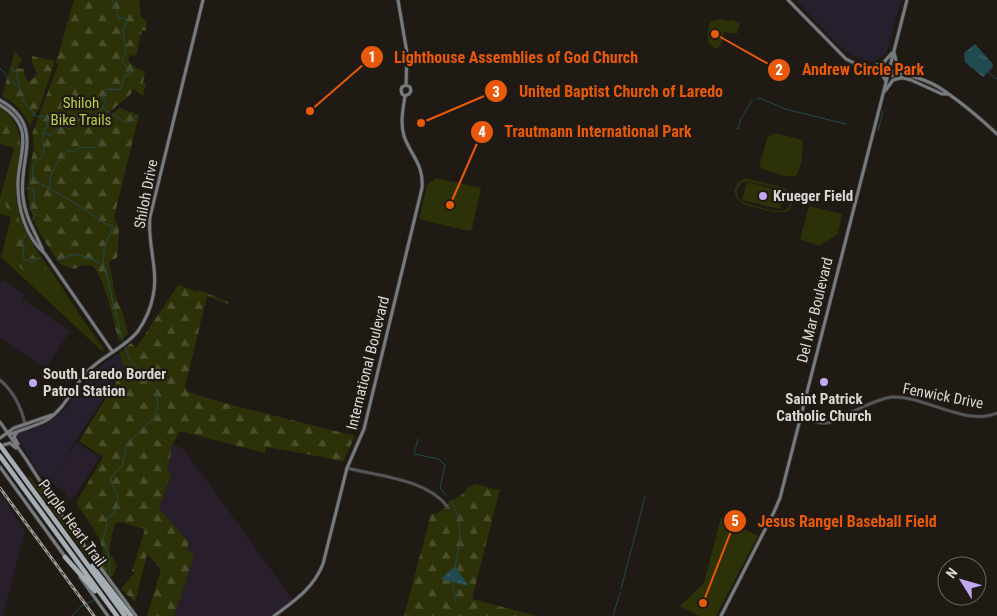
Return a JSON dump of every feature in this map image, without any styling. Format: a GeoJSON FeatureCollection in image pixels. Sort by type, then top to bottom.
{"type":"FeatureCollection","features":[{"type":"Feature","properties":{"kind":"highway","name":"Purple Heart Trail"},"geometry":{"type":"LineString","coordinates":[[0,446],[124,616]]}},
{"type":"Feature","properties":{"kind":"highway","name":"Purple Heart Trail"},"geometry":{"type":"LineString","coordinates":[[0,456],[116,615]]}},
{"type":"Feature","properties":{"kind":"highway"},"geometry":{"type":"LineString","coordinates":[[78,552],[90,563],[131,616]]}},
{"type":"Feature","properties":{"kind":"highway"},"geometry":{"type":"LineString","coordinates":[[65,556],[116,615]]}},
{"type":"Feature","properties":{"kind":"main road","name":"Shiloh Drive"},"geometry":{"type":"LineString","coordinates":[[7,433],[11,434],[49,419],[67,400],[86,372],[140,329],[153,297],[154,279],[150,243],[150,217],[203,0]]}},
{"type":"Feature","properties":{"kind":"main road","name":"International Boulevard"},"geometry":{"type":"LineString","coordinates":[[398,0],[407,53],[406,85]]}},
{"type":"Feature","properties":{"kind":"main road"},"geometry":{"type":"LineString","coordinates":[[788,0],[856,68],[882,75],[886,82]]}},
{"type":"Feature","properties":{"kind":"main road","name":"Del Mar Boulevard"},"geometry":{"type":"LineString","coordinates":[[720,616],[777,504],[907,0]]}},
{"type":"Feature","properties":{"kind":"main road"},"geometry":{"type":"LineString","coordinates":[[869,68],[884,62],[894,50]]}},
{"type":"Feature","properties":{"kind":"main road"},"geometry":{"type":"LineString","coordinates":[[894,50],[897,65],[905,76]]}},
{"type":"Feature","properties":{"kind":"main road"},"geometry":{"type":"LineString","coordinates":[[854,64],[893,71],[932,84],[944,90],[997,134]]}},
{"type":"Feature","properties":{"kind":"main road"},"geometry":{"type":"LineString","coordinates":[[883,93],[893,80],[905,76]]}},
{"type":"Feature","properties":{"kind":"main road","name":"International Boulevard"},"geometry":{"type":"LineString","coordinates":[[274,616],[305,592],[320,572],[347,468],[364,430],[422,188],[420,164],[403,133],[402,116],[405,96],[411,91],[410,87],[406,85]]}},
{"type":"Feature","properties":{"kind":"main road","name":"International Boulevard"},"geometry":{"type":"LineString","coordinates":[[405,96],[400,90],[406,85]]}},
{"type":"Feature","properties":{"kind":"main road"},"geometry":{"type":"LineString","coordinates":[[0,100],[18,115],[26,130],[28,145],[23,174],[23,197],[30,225],[44,254],[112,351]]}},
{"type":"Feature","properties":{"kind":"main road"},"geometry":{"type":"LineString","coordinates":[[0,105],[14,117],[21,130],[24,144],[18,180],[20,206],[29,233],[44,254]]}},
{"type":"Feature","properties":{"kind":"main road","name":"Shiloh Drive"},"geometry":{"type":"LineString","coordinates":[[0,438],[10,430],[52,414]]}},
{"type":"Feature","properties":{"kind":"main road"},"geometry":{"type":"LineString","coordinates":[[0,422],[58,510],[136,616]]}},
{"type":"Feature","properties":{"kind":"main road"},"geometry":{"type":"LineString","coordinates":[[18,431],[14,437],[21,452]]}},
{"type":"Feature","properties":{"kind":"main road"},"geometry":{"type":"LineString","coordinates":[[0,446],[10,443],[21,452]]}},
{"type":"Feature","properties":{"kind":"main road"},"geometry":{"type":"LineString","coordinates":[[0,467],[108,616]]}},
{"type":"Feature","properties":{"kind":"street"},"geometry":{"type":"LineString","coordinates":[[0,380],[8,387],[17,401],[25,424]]}},
{"type":"Feature","properties":{"kind":"street","name":"Fenwick Drive"},"geometry":{"type":"LineString","coordinates":[[800,418],[828,423],[891,397],[904,398],[977,417],[985,417],[997,413]]}},
{"type":"Feature","properties":{"kind":"street"},"geometry":{"type":"LineString","coordinates":[[347,468],[422,487],[434,493],[447,506]]}},
{"type":"Feature","properties":{"kind":"shaded area"},"geometry":{"type":"Polygon","coordinates":[[[796,0],[901,0],[886,55],[874,62],[853,56],[838,45],[796,0]]]}},
{"type":"Feature","properties":{"kind":"shaded area"},"geometry":{"type":"Polygon","coordinates":[[[3,280],[25,294],[22,299],[70,331],[46,368],[0,338],[0,285],[3,280]]]}},
{"type":"Feature","properties":{"kind":"shaded area"},"geometry":{"type":"Polygon","coordinates":[[[119,353],[125,367],[69,450],[70,452],[52,480],[39,474],[16,436],[47,423],[59,415],[92,372],[119,353]]]}},
{"type":"Feature","properties":{"kind":"shaded area"},"geometry":{"type":"Polygon","coordinates":[[[76,442],[100,457],[76,495],[68,499],[64,491],[53,484],[52,480],[76,442]]]}},
{"type":"Feature","properties":{"kind":"shaded area"},"geometry":{"type":"Polygon","coordinates":[[[173,444],[183,449],[293,600],[270,616],[174,616],[194,556],[187,550],[159,508],[171,476],[167,470],[173,444]]]}},
{"type":"Feature","properties":{"kind":"shaded area"},"geometry":{"type":"Polygon","coordinates":[[[0,493],[25,531],[3,616],[0,616],[0,493]]]}},
{"type":"Feature","properties":{"kind":"green space","name":"Shiloh Bike Trails"},"geometry":{"type":"Polygon","coordinates":[[[74,0],[139,0],[141,17],[147,22],[146,31],[142,30],[136,56],[130,55],[128,59],[133,65],[145,72],[143,83],[146,84],[143,96],[133,89],[131,94],[106,115],[109,116],[120,108],[139,115],[114,217],[119,228],[117,258],[109,262],[115,294],[128,334],[119,341],[104,288],[96,270],[91,265],[80,266],[74,269],[60,264],[37,228],[28,195],[29,170],[34,148],[32,134],[58,65],[56,62],[74,0]]]}},
{"type":"Feature","properties":{"kind":"green space"},"geometry":{"type":"Polygon","coordinates":[[[720,19],[740,23],[737,34],[724,32],[721,46],[716,49],[708,41],[708,30],[710,22],[720,19]]]}},
{"type":"Feature","properties":{"kind":"green space"},"geometry":{"type":"Polygon","coordinates":[[[15,51],[22,59],[17,68],[24,69],[28,82],[37,73],[32,63],[32,56],[55,61],[40,106],[30,126],[19,108],[2,96],[15,51]]]}},
{"type":"Feature","properties":{"kind":"green space","name":"Shiloh Bike Trails"},"geometry":{"type":"Polygon","coordinates":[[[0,108],[11,118],[17,128],[20,140],[16,190],[17,203],[24,227],[29,238],[104,349],[103,352],[1,257],[11,217],[0,214],[0,198],[14,148],[0,144],[0,108]]]}},
{"type":"Feature","properties":{"kind":"green space"},"geometry":{"type":"Polygon","coordinates":[[[0,111],[14,126],[20,145],[0,140],[0,111]]]}},
{"type":"Feature","properties":{"kind":"green space"},"geometry":{"type":"Polygon","coordinates":[[[775,133],[803,140],[801,164],[795,177],[779,175],[759,167],[767,138],[775,133]]]}},
{"type":"Feature","properties":{"kind":"green space"},"geometry":{"type":"Polygon","coordinates":[[[436,178],[481,188],[472,229],[468,231],[419,219],[427,185],[436,178]]]}},
{"type":"Feature","properties":{"kind":"green space"},"geometry":{"type":"Polygon","coordinates":[[[749,179],[785,188],[792,196],[790,208],[787,211],[777,212],[744,204],[739,201],[735,195],[735,188],[741,181],[749,179]],[[747,181],[741,183],[737,193],[738,198],[743,202],[782,211],[788,207],[791,201],[789,195],[784,190],[747,181]]]}},
{"type":"Feature","properties":{"kind":"green space","name":"Krueger Field"},"geometry":{"type":"Polygon","coordinates":[[[747,182],[784,192],[780,209],[742,200],[747,182]]]}},
{"type":"Feature","properties":{"kind":"green space"},"geometry":{"type":"Polygon","coordinates":[[[9,189],[13,197],[25,244],[28,250],[46,268],[39,276],[34,278],[18,265],[11,251],[15,219],[13,211],[7,208],[5,204],[9,189]]]}},
{"type":"Feature","properties":{"kind":"green space"},"geometry":{"type":"Polygon","coordinates":[[[809,206],[842,214],[838,234],[819,246],[800,239],[809,206]]]}},
{"type":"Feature","properties":{"kind":"green space"},"geometry":{"type":"Polygon","coordinates":[[[178,285],[198,292],[199,290],[229,302],[228,304],[207,296],[185,387],[188,392],[355,436],[343,462],[266,447],[265,453],[180,431],[173,444],[167,470],[171,475],[159,508],[189,543],[187,550],[194,556],[174,616],[147,616],[161,569],[147,554],[135,602],[121,589],[135,572],[132,571],[145,529],[120,522],[115,524],[109,552],[117,566],[113,576],[110,577],[99,562],[103,553],[102,545],[76,503],[103,457],[79,441],[125,368],[119,353],[131,343],[136,348],[178,285]]]}},
{"type":"Feature","properties":{"kind":"green space"},"geometry":{"type":"Polygon","coordinates":[[[27,476],[31,477],[35,484],[41,487],[88,555],[87,557],[27,476]]]}},
{"type":"Feature","properties":{"kind":"green space"},"geometry":{"type":"Polygon","coordinates":[[[475,484],[500,489],[472,599],[537,616],[404,616],[431,514],[438,513],[448,505],[448,502],[459,497],[475,484]]]}},
{"type":"Feature","properties":{"kind":"green space"},"geometry":{"type":"Polygon","coordinates":[[[721,517],[758,536],[716,616],[698,616],[680,606],[704,583],[721,517]]]}},
{"type":"Feature","properties":{"kind":"water"},"geometry":{"type":"Polygon","coordinates":[[[975,44],[993,64],[992,68],[983,77],[965,62],[964,53],[975,44]]]}},
{"type":"Feature","properties":{"kind":"water"},"geometry":{"type":"Polygon","coordinates":[[[455,566],[468,585],[468,586],[441,579],[455,566]]]}},
{"type":"Feature","properties":{"kind":"waterway"},"geometry":{"type":"LineString","coordinates":[[110,574],[108,552],[102,540],[106,531],[107,518],[117,508],[118,498],[111,482],[112,476],[122,466],[127,444],[154,418],[158,405],[156,389],[129,358],[121,335],[103,261],[105,243],[112,231],[112,226],[104,223],[32,177],[34,164],[44,152],[43,133],[50,135],[64,125],[69,129],[73,119],[88,118],[96,114],[103,107],[105,102],[102,97],[106,90],[121,90],[124,76],[133,72],[122,62],[126,52],[123,32],[127,21],[123,17],[119,19],[112,0]]}},
{"type":"Feature","properties":{"kind":"waterway"},"geometry":{"type":"LineString","coordinates":[[11,67],[13,71],[18,73],[16,76],[19,82],[18,85]]}},
{"type":"Feature","properties":{"kind":"waterway"},"geometry":{"type":"LineString","coordinates":[[0,68],[11,81],[19,86],[25,104],[34,115],[47,118],[48,127],[44,129],[43,133]]}},
{"type":"Feature","properties":{"kind":"waterway"},"geometry":{"type":"LineString","coordinates":[[988,72],[997,79]]}},
{"type":"Feature","properties":{"kind":"waterway"},"geometry":{"type":"LineString","coordinates":[[758,99],[760,98],[785,109],[846,124]]}},
{"type":"Feature","properties":{"kind":"waterway"},"geometry":{"type":"LineString","coordinates":[[736,128],[738,129],[741,119],[752,100]]}},
{"type":"Feature","properties":{"kind":"waterway"},"geometry":{"type":"LineString","coordinates":[[103,108],[110,113]]}},
{"type":"Feature","properties":{"kind":"waterway"},"geometry":{"type":"LineString","coordinates":[[878,131],[883,111]]}},
{"type":"Feature","properties":{"kind":"waterway"},"geometry":{"type":"LineString","coordinates":[[112,114],[127,123],[138,115]]}},
{"type":"Feature","properties":{"kind":"waterway"},"geometry":{"type":"LineString","coordinates":[[50,189],[50,179],[55,166],[68,150],[73,152],[86,147],[95,148],[103,138]]}},
{"type":"Feature","properties":{"kind":"waterway"},"geometry":{"type":"LineString","coordinates":[[26,188],[32,189],[35,195],[30,209],[35,214],[32,221]]}},
{"type":"Feature","properties":{"kind":"waterway"},"geometry":{"type":"LineString","coordinates":[[26,234],[22,243],[24,259],[31,262],[41,258]]}},
{"type":"Feature","properties":{"kind":"waterway"},"geometry":{"type":"LineString","coordinates":[[57,260],[72,255],[79,255],[103,266]]}},
{"type":"Feature","properties":{"kind":"waterway"},"geometry":{"type":"LineString","coordinates":[[418,439],[414,454],[439,459],[445,465],[440,488],[447,496]]}},
{"type":"Feature","properties":{"kind":"waterway"},"geometry":{"type":"LineString","coordinates":[[621,589],[645,497]]}},
{"type":"Feature","properties":{"kind":"waterway"},"geometry":{"type":"LineString","coordinates":[[451,501],[458,517],[460,533],[455,567]]}},
{"type":"Feature","properties":{"kind":"waterway"},"geometry":{"type":"LineString","coordinates":[[452,581],[456,602]]}},
{"type":"Feature","properties":{"kind":"waterway"},"geometry":{"type":"LineString","coordinates":[[613,616],[620,593]]}},
{"type":"Feature","properties":{"kind":"waterway"},"geometry":{"type":"LineString","coordinates":[[72,616],[81,606],[94,600]]}},
{"type":"Feature","properties":{"kind":"railway"},"geometry":{"type":"LineString","coordinates":[[0,488],[94,616]]}},
{"type":"Feature","properties":{"kind":"place","name":"Andrew Circle Park"},"geometry":{"type":"Point","coordinates":[715,34]}},
{"type":"Feature","properties":{"kind":"place","name":"Lighthouse Assemblies of God Church"},"geometry":{"type":"Point","coordinates":[310,111]}},
{"type":"Feature","properties":{"kind":"place","name":"United Baptist Church of Laredo"},"geometry":{"type":"Point","coordinates":[421,123]}},
{"type":"Feature","properties":{"kind":"place","name":"Krueger Field"},"geometry":{"type":"Point","coordinates":[763,196]}},
{"type":"Feature","properties":{"kind":"place","name":"Trautmann International Park"},"geometry":{"type":"Point","coordinates":[450,205]}},
{"type":"Feature","properties":{"kind":"place","name":"Saint Patrick Catholic Church"},"geometry":{"type":"Point","coordinates":[824,382]}},
{"type":"Feature","properties":{"kind":"place","name":"South Laredo Border Patrol Station"},"geometry":{"type":"Point","coordinates":[33,383]}},
{"type":"Feature","properties":{"kind":"place","name":"Jesus Rangel Baseball Field"},"geometry":{"type":"Point","coordinates":[703,603]}}]}
